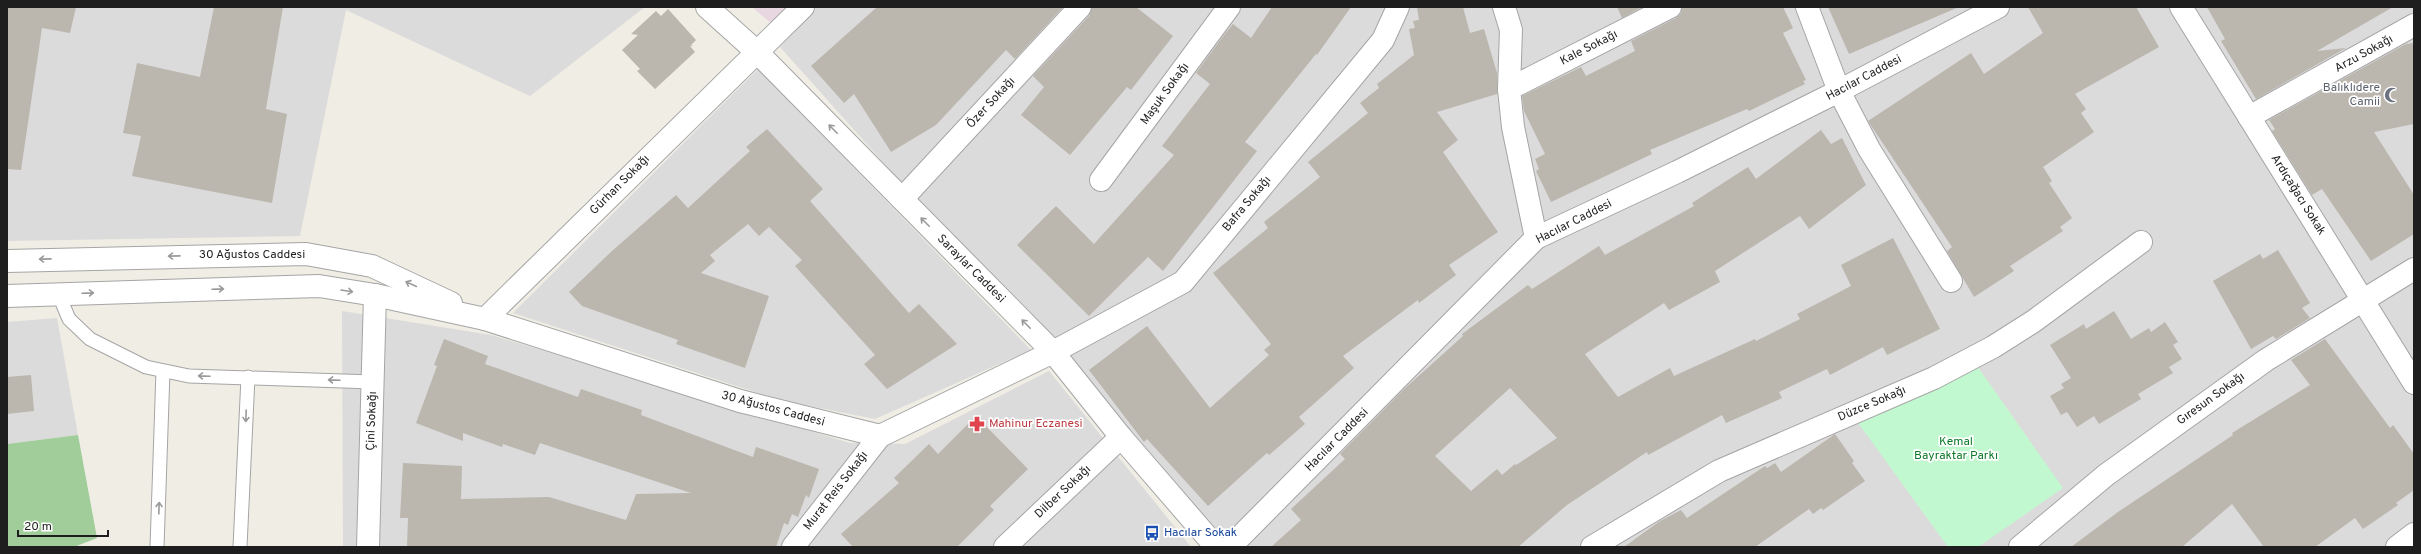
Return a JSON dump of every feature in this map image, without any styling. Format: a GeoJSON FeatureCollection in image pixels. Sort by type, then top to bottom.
{"type":"FeatureCollection","features":[{"type":"Feature","properties":{"kind":"street","name":"Saraylar Caddesi"},"geometry":{"type":"LineString","coordinates":[[708,7],[758,53],[1053,352],[1121,437],[1216,547]]}},
{"type":"Feature","properties":{"kind":"street","name":"Gürhan Sokağı"},"geometry":{"type":"LineString","coordinates":[[484,319],[675,131],[758,53],[803,7]]}},
{"type":"Feature","properties":{"kind":"street","name":"Özer Sokağı"},"geometry":{"type":"LineString","coordinates":[[902,199],[1080,7]]}},
{"type":"Feature","properties":{"kind":"street","name":"Maşuk Sokağı"},"geometry":{"type":"LineString","coordinates":[[1101,180],[1228,7]]}},
{"type":"Feature","properties":{"kind":"street","name":"Bafra Sokağı"},"geometry":{"type":"LineString","coordinates":[[1053,352],[1183,282],[1383,40],[1398,7]]}},
{"type":"Feature","properties":{"kind":"street"},"geometry":{"type":"LineString","coordinates":[[1504,7],[1511,30],[1508,89],[1513,127],[1536,238]]}},
{"type":"Feature","properties":{"kind":"street","name":"Kale Sokağı"},"geometry":{"type":"LineString","coordinates":[[1508,89],[1670,7]]}},
{"type":"Feature","properties":{"kind":"street"},"geometry":{"type":"LineString","coordinates":[[1807,7],[1839,91],[1869,149],[1951,281]]}},
{"type":"Feature","properties":{"kind":"street","name":"Hacılar Caddesi"},"geometry":{"type":"LineString","coordinates":[[1230,547],[1536,238],[1677,172],[1839,91],[1998,7]]}},
{"type":"Feature","properties":{"kind":"street","name":"Ardıçağacı Sokak"},"geometry":{"type":"LineString","coordinates":[[2181,7],[2414,383]]}},
{"type":"Feature","properties":{"kind":"street","name":"Arzu Sokağı"},"geometry":{"type":"LineString","coordinates":[[2249,117],[2414,25]]}},
{"type":"Feature","properties":{"kind":"street","name":"Düzce Sokağı"},"geometry":{"type":"LineString","coordinates":[[1592,547],[1719,471],[1934,378],[1993,347],[2034,321],[2140,242]]}},
{"type":"Feature","properties":{"kind":"street","name":"30 Ağustos Caddesi"},"geometry":{"type":"LineString","coordinates":[[7,261],[306,254],[372,266],[484,319]]}},
{"type":"Feature","properties":{"kind":"street","name":"Gıresun Sokağı"},"geometry":{"type":"LineString","coordinates":[[2020,547],[2125,461],[2266,360],[2414,268]]}},
{"type":"Feature","properties":{"kind":"street","name":"30 Ağustos Caddesi"},"geometry":{"type":"LineString","coordinates":[[7,296],[319,286],[375,295],[484,319],[740,401],[880,436]]}},
{"type":"Feature","properties":{"kind":"street","name":"Çini Sokağı"},"geometry":{"type":"LineString","coordinates":[[368,547],[375,295]]}},
{"type":"Feature","properties":{"kind":"street"},"geometry":{"type":"LineString","coordinates":[[880,436],[1053,352]]}},
{"type":"Feature","properties":{"kind":"street","name":"Murat Reis Sokağı"},"geometry":{"type":"LineString","coordinates":[[793,547],[880,436]]}},
{"type":"Feature","properties":{"kind":"street","name":"Dilber Sokağı"},"geometry":{"type":"LineString","coordinates":[[1005,547],[1121,437]]}},
{"type":"Feature","properties":{"kind":"street"},"geometry":{"type":"LineString","coordinates":[[2397,547],[2414,534]]}},
{"type":"Feature","properties":{"kind":"lane"},"geometry":{"type":"LineString","coordinates":[[58,294],[69,318],[90,339],[134,362],[163,371],[189,376],[373,382]]}},
{"type":"Feature","properties":{"kind":"lane"},"geometry":{"type":"LineString","coordinates":[[157,547],[163,371]]}},
{"type":"Feature","properties":{"kind":"lane"},"geometry":{"type":"LineString","coordinates":[[240,547],[248,377]]}},
{"type":"Feature","properties":{"kind":"shaded area"},"geometry":{"type":"Polygon","coordinates":[[[7,7],[645,7],[530,96],[346,10],[300,236],[7,241],[7,7]]]}},
{"type":"Feature","properties":{"kind":"shaded area"},"geometry":{"type":"Polygon","coordinates":[[[752,7],[818,7],[788,38],[752,7]]]}},
{"type":"Feature","properties":{"kind":"shaded area"},"geometry":{"type":"Polygon","coordinates":[[[818,7],[2414,7],[2414,547],[1214,547],[1040,338],[780,47],[818,7]]]}},
{"type":"Feature","properties":{"kind":"shaded area"},"geometry":{"type":"Polygon","coordinates":[[[758,69],[1031,350],[875,419],[779,400],[513,313],[758,69]]]}},
{"type":"Feature","properties":{"kind":"shaded area"},"geometry":{"type":"Polygon","coordinates":[[[342,311],[491,335],[850,443],[905,444],[1049,371],[1191,547],[343,547],[342,311]]]}},
{"type":"Feature","properties":{"kind":"shaded area"},"geometry":{"type":"Polygon","coordinates":[[[57,318],[78,435],[7,444],[7,322],[57,318]]]}},
{"type":"Feature","properties":{"kind":"green space","name":"Kemal Bayraktar Parkı"},"geometry":{"type":"Polygon","coordinates":[[[1977,366],[2063,488],[1978,547],[1948,547],[1856,420],[1977,366]]]}},
{"type":"Feature","properties":{"kind":"green space"},"geometry":{"type":"Polygon","coordinates":[[[78,435],[97,538],[74,547],[7,547],[7,444],[78,435]]]}},
{"type":"Feature","properties":{"kind":"building"},"geometry":{"type":"Polygon","coordinates":[[[7,7],[76,7],[70,33],[42,28],[21,170],[7,169],[7,7]]]}},
{"type":"Feature","properties":{"kind":"building"},"geometry":{"type":"Polygon","coordinates":[[[214,7],[283,7],[266,109],[287,114],[272,203],[132,176],[141,136],[123,133],[137,63],[200,77],[214,7]]]}},
{"type":"Feature","properties":{"kind":"building"},"geometry":{"type":"Polygon","coordinates":[[[877,7],[1063,7],[1015,59],[1006,50],[936,125],[891,152],[854,94],[844,103],[811,66],[877,7]]]}},
{"type":"Feature","properties":{"kind":"building"},"geometry":{"type":"Polygon","coordinates":[[[1092,7],[1136,7],[1173,36],[1131,90],[1127,87],[1070,155],[1021,115],[1044,87],[1033,76],[1089,16],[1092,7]]]}},
{"type":"Feature","properties":{"kind":"building"},"geometry":{"type":"Polygon","coordinates":[[[1272,7],[1351,7],[1317,55],[1316,54],[1245,142],[1257,151],[1163,271],[1148,257],[1089,316],[1017,245],[1056,206],[1094,244],[1174,155],[1162,146],[1210,84],[1196,73],[1224,35],[1233,24],[1251,38],[1272,7]]]}},
{"type":"Feature","properties":{"kind":"building"},"geometry":{"type":"Polygon","coordinates":[[[1417,7],[1463,7],[1470,33],[1484,29],[1497,73],[1497,94],[1437,112],[1458,140],[1443,152],[1498,232],[1449,265],[1456,275],[1419,303],[1418,300],[1343,356],[1354,368],[1299,417],[1305,424],[1269,455],[1267,453],[1208,506],[1147,439],[1144,442],[1089,370],[1147,326],[1210,408],[1269,355],[1264,350],[1271,344],[1213,273],[1268,228],[1264,222],[1320,177],[1308,162],[1368,113],[1360,103],[1379,88],[1377,84],[1414,55],[1409,29],[1415,28],[1413,21],[1419,20],[1417,7]]]}},
{"type":"Feature","properties":{"kind":"building"},"geometry":{"type":"Polygon","coordinates":[[[1617,7],[1642,7],[1622,18],[1617,7]]]}},
{"type":"Feature","properties":{"kind":"building"},"geometry":{"type":"Polygon","coordinates":[[[1682,7],[1783,7],[1793,28],[1783,33],[1806,80],[1803,81],[1805,84],[1749,111],[1747,109],[1650,150],[1652,154],[1551,202],[1536,171],[1539,169],[1535,159],[1545,154],[1524,111],[1522,96],[1581,67],[1586,76],[1635,51],[1631,41],[1676,18],[1681,13],[1682,7]]]}},
{"type":"Feature","properties":{"kind":"building"},"geometry":{"type":"Polygon","coordinates":[[[1828,7],[1959,7],[1849,54],[1828,7]]]}},
{"type":"Feature","properties":{"kind":"building"},"geometry":{"type":"Polygon","coordinates":[[[2028,7],[2136,7],[2159,47],[2075,94],[2086,109],[2081,113],[2094,132],[2043,167],[2052,181],[2049,183],[2072,218],[2060,227],[2063,231],[2010,266],[2014,271],[1974,297],[1947,251],[1952,247],[1868,121],[1971,53],[1984,74],[2043,33],[2028,7]]]}},
{"type":"Feature","properties":{"kind":"building"},"geometry":{"type":"Polygon","coordinates":[[[2207,7],[2393,7],[2317,51],[2346,48],[2256,99],[2221,41],[2225,39],[2207,7]]]}},
{"type":"Feature","properties":{"kind":"building"},"geometry":{"type":"Polygon","coordinates":[[[668,9],[696,40],[691,45],[693,46],[690,46],[695,52],[655,89],[637,71],[640,69],[622,50],[638,35],[631,34],[656,11],[661,16],[668,9]]]}},
{"type":"Feature","properties":{"kind":"building"},"geometry":{"type":"Polygon","coordinates":[[[2414,43],[2414,124],[2374,132],[2414,195],[2414,234],[2371,261],[2322,189],[2312,195],[2272,131],[2275,129],[2269,120],[2406,44],[2414,43]]]}},
{"type":"Feature","properties":{"kind":"building"},"geometry":{"type":"Polygon","coordinates":[[[767,129],[823,189],[810,201],[909,313],[919,304],[957,344],[887,389],[864,364],[875,355],[795,266],[802,260],[769,227],[759,236],[748,224],[710,255],[715,261],[701,273],[769,296],[745,368],[676,344],[678,340],[582,306],[569,292],[612,251],[676,195],[688,208],[750,151],[746,147],[767,129]]]}},
{"type":"Feature","properties":{"kind":"building"},"geometry":{"type":"Polygon","coordinates":[[[1821,130],[1831,144],[1842,138],[1866,185],[1809,229],[1800,216],[1715,271],[1720,282],[1669,310],[1664,303],[1585,354],[1618,397],[1670,368],[1674,376],[1755,339],[1756,341],[1800,319],[1797,314],[1851,286],[1841,265],[1893,238],[1940,329],[1887,355],[1883,347],[1830,375],[1827,369],[1779,392],[1782,398],[1726,423],[1722,415],[1648,455],[1647,452],[1567,505],[1518,547],[1271,547],[1301,520],[1291,509],[1345,459],[1340,454],[1403,390],[1463,336],[1462,334],[1528,285],[1532,289],[1599,246],[1605,255],[1694,206],[1692,203],[1748,167],[1756,179],[1821,130]],[[1510,388],[1435,456],[1471,491],[1497,469],[1502,475],[1515,464],[1516,465],[1557,438],[1510,388]]]}},
{"type":"Feature","properties":{"kind":"building"},"geometry":{"type":"Polygon","coordinates":[[[2278,250],[2310,303],[2302,308],[2310,318],[2276,339],[2273,336],[2251,349],[2213,281],[2260,254],[2263,259],[2278,250]]]}},
{"type":"Feature","properties":{"kind":"building"},"geometry":{"type":"Polygon","coordinates":[[[2114,311],[2131,339],[2149,328],[2151,332],[2165,322],[2178,342],[2173,345],[2182,359],[2169,367],[2173,373],[2138,394],[2141,399],[2099,424],[2094,416],[2077,427],[2067,412],[2061,415],[2050,396],[2064,388],[2061,384],[2071,378],[2050,345],[2084,324],[2086,329],[2114,311]]]}},
{"type":"Feature","properties":{"kind":"building"},"geometry":{"type":"Polygon","coordinates":[[[444,339],[488,356],[485,364],[578,397],[581,389],[642,410],[641,415],[753,457],[756,447],[819,469],[809,498],[806,495],[798,517],[792,514],[788,525],[784,523],[776,547],[407,547],[408,518],[400,518],[403,463],[462,466],[461,499],[549,497],[626,520],[636,494],[691,493],[540,443],[535,455],[503,444],[502,447],[463,433],[463,441],[416,423],[437,366],[434,365],[444,339]]]}},
{"type":"Feature","properties":{"kind":"building"},"geometry":{"type":"Polygon","coordinates":[[[2325,339],[2390,428],[2393,425],[2414,454],[2414,490],[2396,503],[2398,505],[2363,529],[2355,518],[2315,547],[2264,547],[2232,504],[2182,547],[2071,547],[2118,512],[2233,435],[2232,433],[2310,385],[2291,360],[2325,339]]]}},
{"type":"Feature","properties":{"kind":"building"},"geometry":{"type":"Polygon","coordinates":[[[31,375],[34,411],[7,414],[7,377],[31,375]]]}},
{"type":"Feature","properties":{"kind":"building"},"geometry":{"type":"Polygon","coordinates":[[[976,416],[1028,469],[990,506],[994,510],[957,547],[853,547],[841,534],[899,483],[894,478],[929,444],[938,454],[976,416]]]}},
{"type":"Feature","properties":{"kind":"building"},"geometry":{"type":"Polygon","coordinates":[[[1835,434],[1854,461],[1852,463],[1865,481],[1823,510],[1821,508],[1813,514],[1809,509],[1755,547],[1624,547],[1660,521],[1681,510],[1687,518],[1765,466],[1767,468],[1775,463],[1781,472],[1835,434]]]}},
{"type":"Feature","properties":{"kind":"place","name":"Balıklıdere Camii"},"geometry":{"type":"Point","coordinates":[2392,95]}},
{"type":"Feature","properties":{"kind":"place","name":"Mahinur Eczanesi"},"geometry":{"type":"Point","coordinates":[977,424]}},
{"type":"Feature","properties":{"kind":"place","name":"Hacılar Sokak"},"geometry":{"type":"Point","coordinates":[1152,533]}}]}
